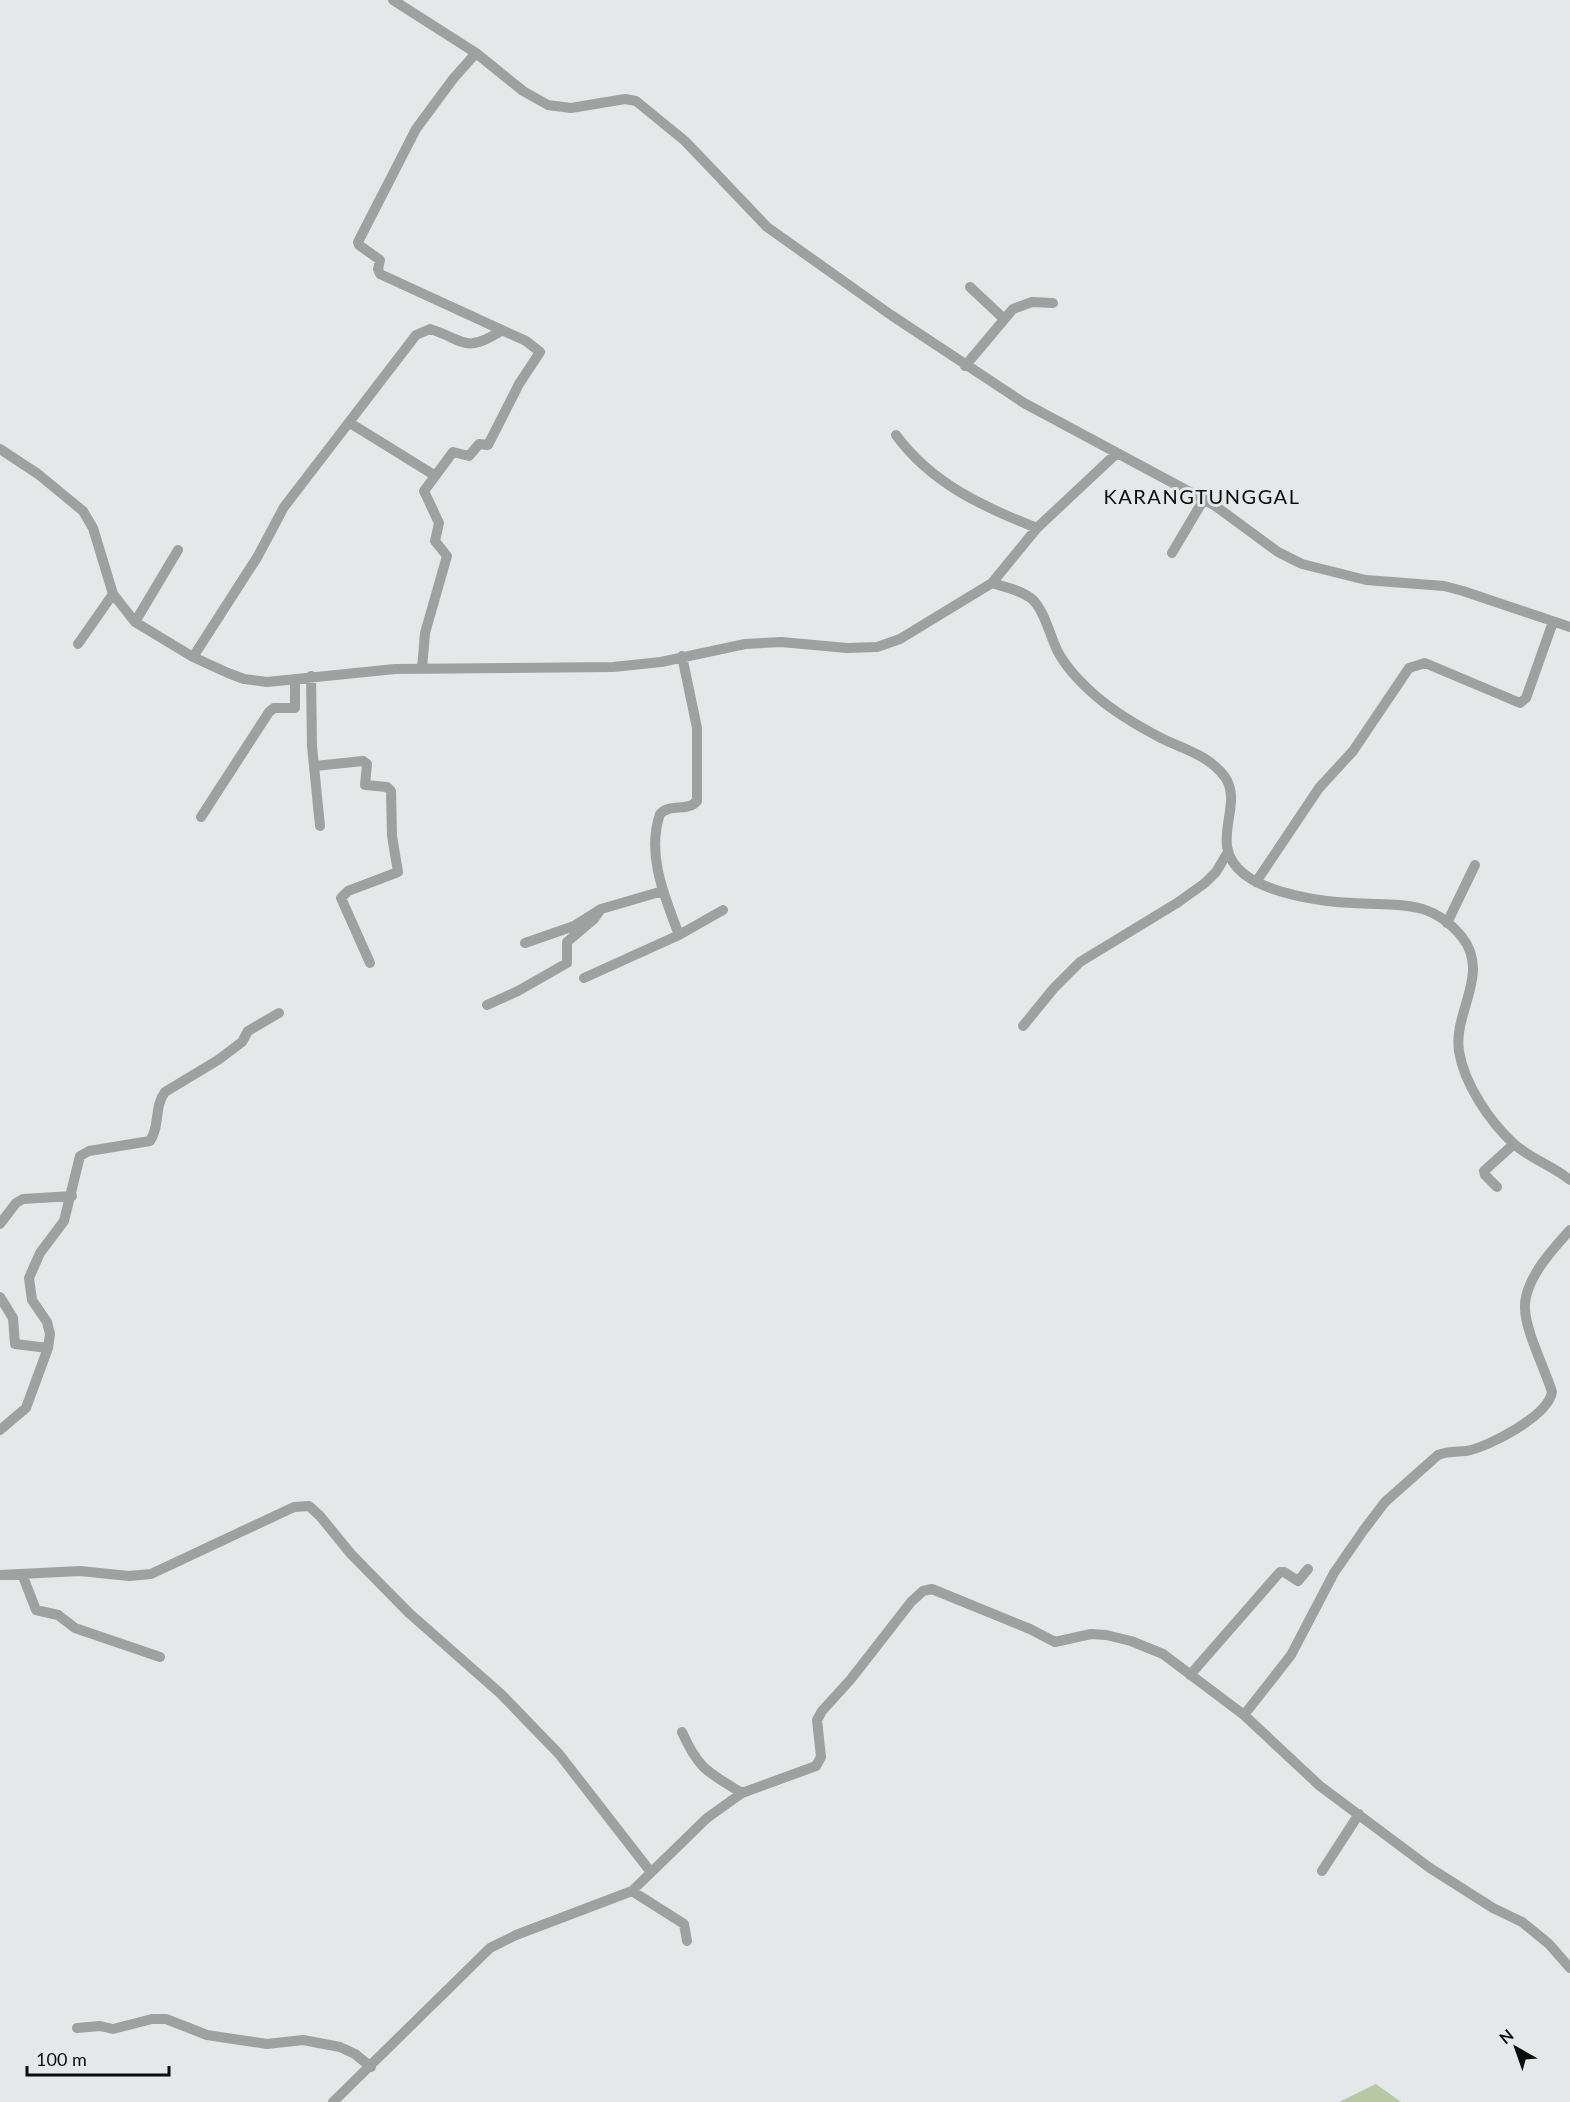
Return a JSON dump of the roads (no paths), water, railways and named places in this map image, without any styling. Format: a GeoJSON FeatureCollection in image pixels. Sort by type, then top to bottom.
{"type":"FeatureCollection","features":[{"type":"Feature","properties":{"kind":"street"},"geometry":{"type":"LineString","coordinates":[[393,0],[476,53],[523,91],[548,105],[571,108],[625,99],[636,101],[685,141],[767,227],[965,366],[1024,403],[1204,499],[1278,552],[1302,564],[1366,580],[1444,586],[1570,627]]}},
{"type":"Feature","properties":{"kind":"street"},"geometry":{"type":"LineString","coordinates":[[422,669],[426,629],[447,558],[446,553],[435,541],[439,523],[423,493],[453,452],[469,456],[479,444],[487,446],[519,384],[539,356],[539,351],[532,344],[380,274],[378,269],[380,260],[361,247],[358,242],[416,129],[453,79],[476,53]]}},
{"type":"Feature","properties":{"kind":"street"},"geometry":{"type":"LineString","coordinates":[[970,287],[1003,318]]}},
{"type":"Feature","properties":{"kind":"street"},"geometry":{"type":"LineString","coordinates":[[965,366],[1003,318],[1013,309],[1026,303],[1053,303]]}},
{"type":"Feature","properties":{"kind":"street"},"geometry":{"type":"LineString","coordinates":[[193,657],[258,556],[284,507],[419,333],[430,329],[466,344],[482,342],[501,331]]}},
{"type":"Feature","properties":{"kind":"street"},"geometry":{"type":"LineString","coordinates":[[350,423],[434,475]]}},
{"type":"Feature","properties":{"kind":"street"},"geometry":{"type":"LineString","coordinates":[[896,435],[921,464],[958,492],[999,513],[1037,528]]}},
{"type":"Feature","properties":{"kind":"street"},"geometry":{"type":"LineString","coordinates":[[0,449],[38,474],[83,511],[93,528],[113,594],[135,622],[193,657],[244,679],[267,682],[311,676],[422,669],[613,667],[661,662],[719,648],[781,642],[847,648],[877,647],[900,639],[992,583],[1037,528],[1117,453]]}},
{"type":"Feature","properties":{"kind":"street"},"geometry":{"type":"LineString","coordinates":[[1172,553],[1204,499]]}},
{"type":"Feature","properties":{"kind":"street"},"geometry":{"type":"LineString","coordinates":[[135,622],[178,550]]}},
{"type":"Feature","properties":{"kind":"street"},"geometry":{"type":"LineString","coordinates":[[992,583],[1022,594],[1034,602],[1064,662],[1096,696],[1115,712],[1161,738],[1197,753],[1220,772],[1228,782],[1231,797],[1226,838],[1228,852],[1237,867],[1256,882],[1323,900],[1418,907],[1447,923],[1468,946],[1473,959],[1472,985],[1458,1042],[1462,1064],[1488,1113],[1515,1144],[1570,1180]]}},
{"type":"Feature","properties":{"kind":"street"},"geometry":{"type":"LineString","coordinates":[[78,644],[113,594]]}},
{"type":"Feature","properties":{"kind":"street"},"geometry":{"type":"LineString","coordinates":[[1256,882],[1319,788],[1353,751],[1409,668],[1425,663],[1520,704],[1526,698],[1553,622]]}},
{"type":"Feature","properties":{"kind":"street"},"geometry":{"type":"LineString","coordinates":[[679,935],[663,891],[655,853],[660,814],[667,809],[692,806],[697,801],[697,728],[682,656]]}},
{"type":"Feature","properties":{"kind":"street"},"geometry":{"type":"LineString","coordinates":[[311,676],[320,826]]}},
{"type":"Feature","properties":{"kind":"street"},"geometry":{"type":"LineString","coordinates":[[201,817],[269,712],[274,708],[295,708],[295,679]]}},
{"type":"Feature","properties":{"kind":"street"},"geometry":{"type":"LineString","coordinates":[[315,766],[363,761],[367,764],[365,785],[388,788],[391,791],[392,836],[398,872],[348,891],[341,898],[370,963]]}},
{"type":"Feature","properties":{"kind":"street"},"geometry":{"type":"LineString","coordinates":[[1023,1026],[1071,970],[1205,883],[1216,872],[1228,852]]}},
{"type":"Feature","properties":{"kind":"street"},"geometry":{"type":"LineString","coordinates":[[1447,923],[1475,865]]}},
{"type":"Feature","properties":{"kind":"street"},"geometry":{"type":"LineString","coordinates":[[525,943],[574,926],[601,909],[663,891]]}},
{"type":"Feature","properties":{"kind":"street"},"geometry":{"type":"LineString","coordinates":[[487,1005],[518,991],[567,963],[567,942],[594,919],[601,909]]}},
{"type":"Feature","properties":{"kind":"street"},"geometry":{"type":"LineString","coordinates":[[584,978],[679,935],[723,910]]}},
{"type":"Feature","properties":{"kind":"street"},"geometry":{"type":"LineString","coordinates":[[0,1430],[26,1408],[48,1348],[50,1334],[48,1322],[32,1300],[29,1278],[40,1253],[64,1221],[81,1156],[89,1151],[150,1141],[160,1100],[165,1092],[218,1060],[242,1042],[248,1031],[279,1013]]}},
{"type":"Feature","properties":{"kind":"street"},"geometry":{"type":"LineString","coordinates":[[1497,1187],[1484,1171],[1515,1144]]}},
{"type":"Feature","properties":{"kind":"street"},"geometry":{"type":"LineString","coordinates":[[0,1224],[16,1203],[23,1199],[72,1196]]}},
{"type":"Feature","properties":{"kind":"street"},"geometry":{"type":"LineString","coordinates":[[1244,1715],[1291,1655],[1334,1573],[1385,1502],[1438,1455],[1449,1451],[1466,1451],[1488,1443],[1530,1421],[1546,1407],[1552,1392],[1526,1320],[1525,1302],[1540,1267],[1570,1230]]}},
{"type":"Feature","properties":{"kind":"street"},"geometry":{"type":"LineString","coordinates":[[0,1297],[13,1318],[15,1344],[48,1348]]}},
{"type":"Feature","properties":{"kind":"street"},"geometry":{"type":"LineString","coordinates":[[0,1575],[81,1571],[129,1576],[151,1574],[294,1507],[309,1506],[320,1515],[351,1554],[410,1613],[501,1694],[559,1754],[650,1871]]}},
{"type":"Feature","properties":{"kind":"street"},"geometry":{"type":"LineString","coordinates":[[1190,1675],[1280,1572],[1298,1581],[1308,1569]]}},
{"type":"Feature","properties":{"kind":"street"},"geometry":{"type":"LineString","coordinates":[[22,1574],[36,1610],[58,1615],[75,1628],[160,1657]]}},
{"type":"Feature","properties":{"kind":"street"},"geometry":{"type":"LineString","coordinates":[[333,2102],[490,1948],[516,1935],[632,1891],[707,1818],[742,1793],[816,1766],[821,1757],[817,1720],[822,1711],[851,1679],[910,1602],[923,1591],[938,1591],[1059,1642],[1091,1634],[1131,1641],[1163,1654],[1244,1715],[1320,1786],[1440,1874],[1522,1922],[1569,1965]]}},
{"type":"Feature","properties":{"kind":"street"},"geometry":{"type":"LineString","coordinates":[[682,1732],[690,1751],[700,1764],[719,1781],[742,1793]]}},
{"type":"Feature","properties":{"kind":"street"},"geometry":{"type":"LineString","coordinates":[[1322,1871],[1359,1814]]}},
{"type":"Feature","properties":{"kind":"street"},"geometry":{"type":"LineString","coordinates":[[632,1891],[684,1924],[687,1941]]}},
{"type":"Feature","properties":{"kind":"street"},"geometry":{"type":"LineString","coordinates":[[76,2028],[100,2026],[113,2029],[152,2019],[166,2019],[207,2035],[267,2044],[297,2040],[340,2047],[355,2054],[371,2067]]}},
{"type":"Feature","properties":{"kind":"district","name":"KARANGTUNGGAL"},"geometry":{"type":"Point","coordinates":[1202,496]}}]}
